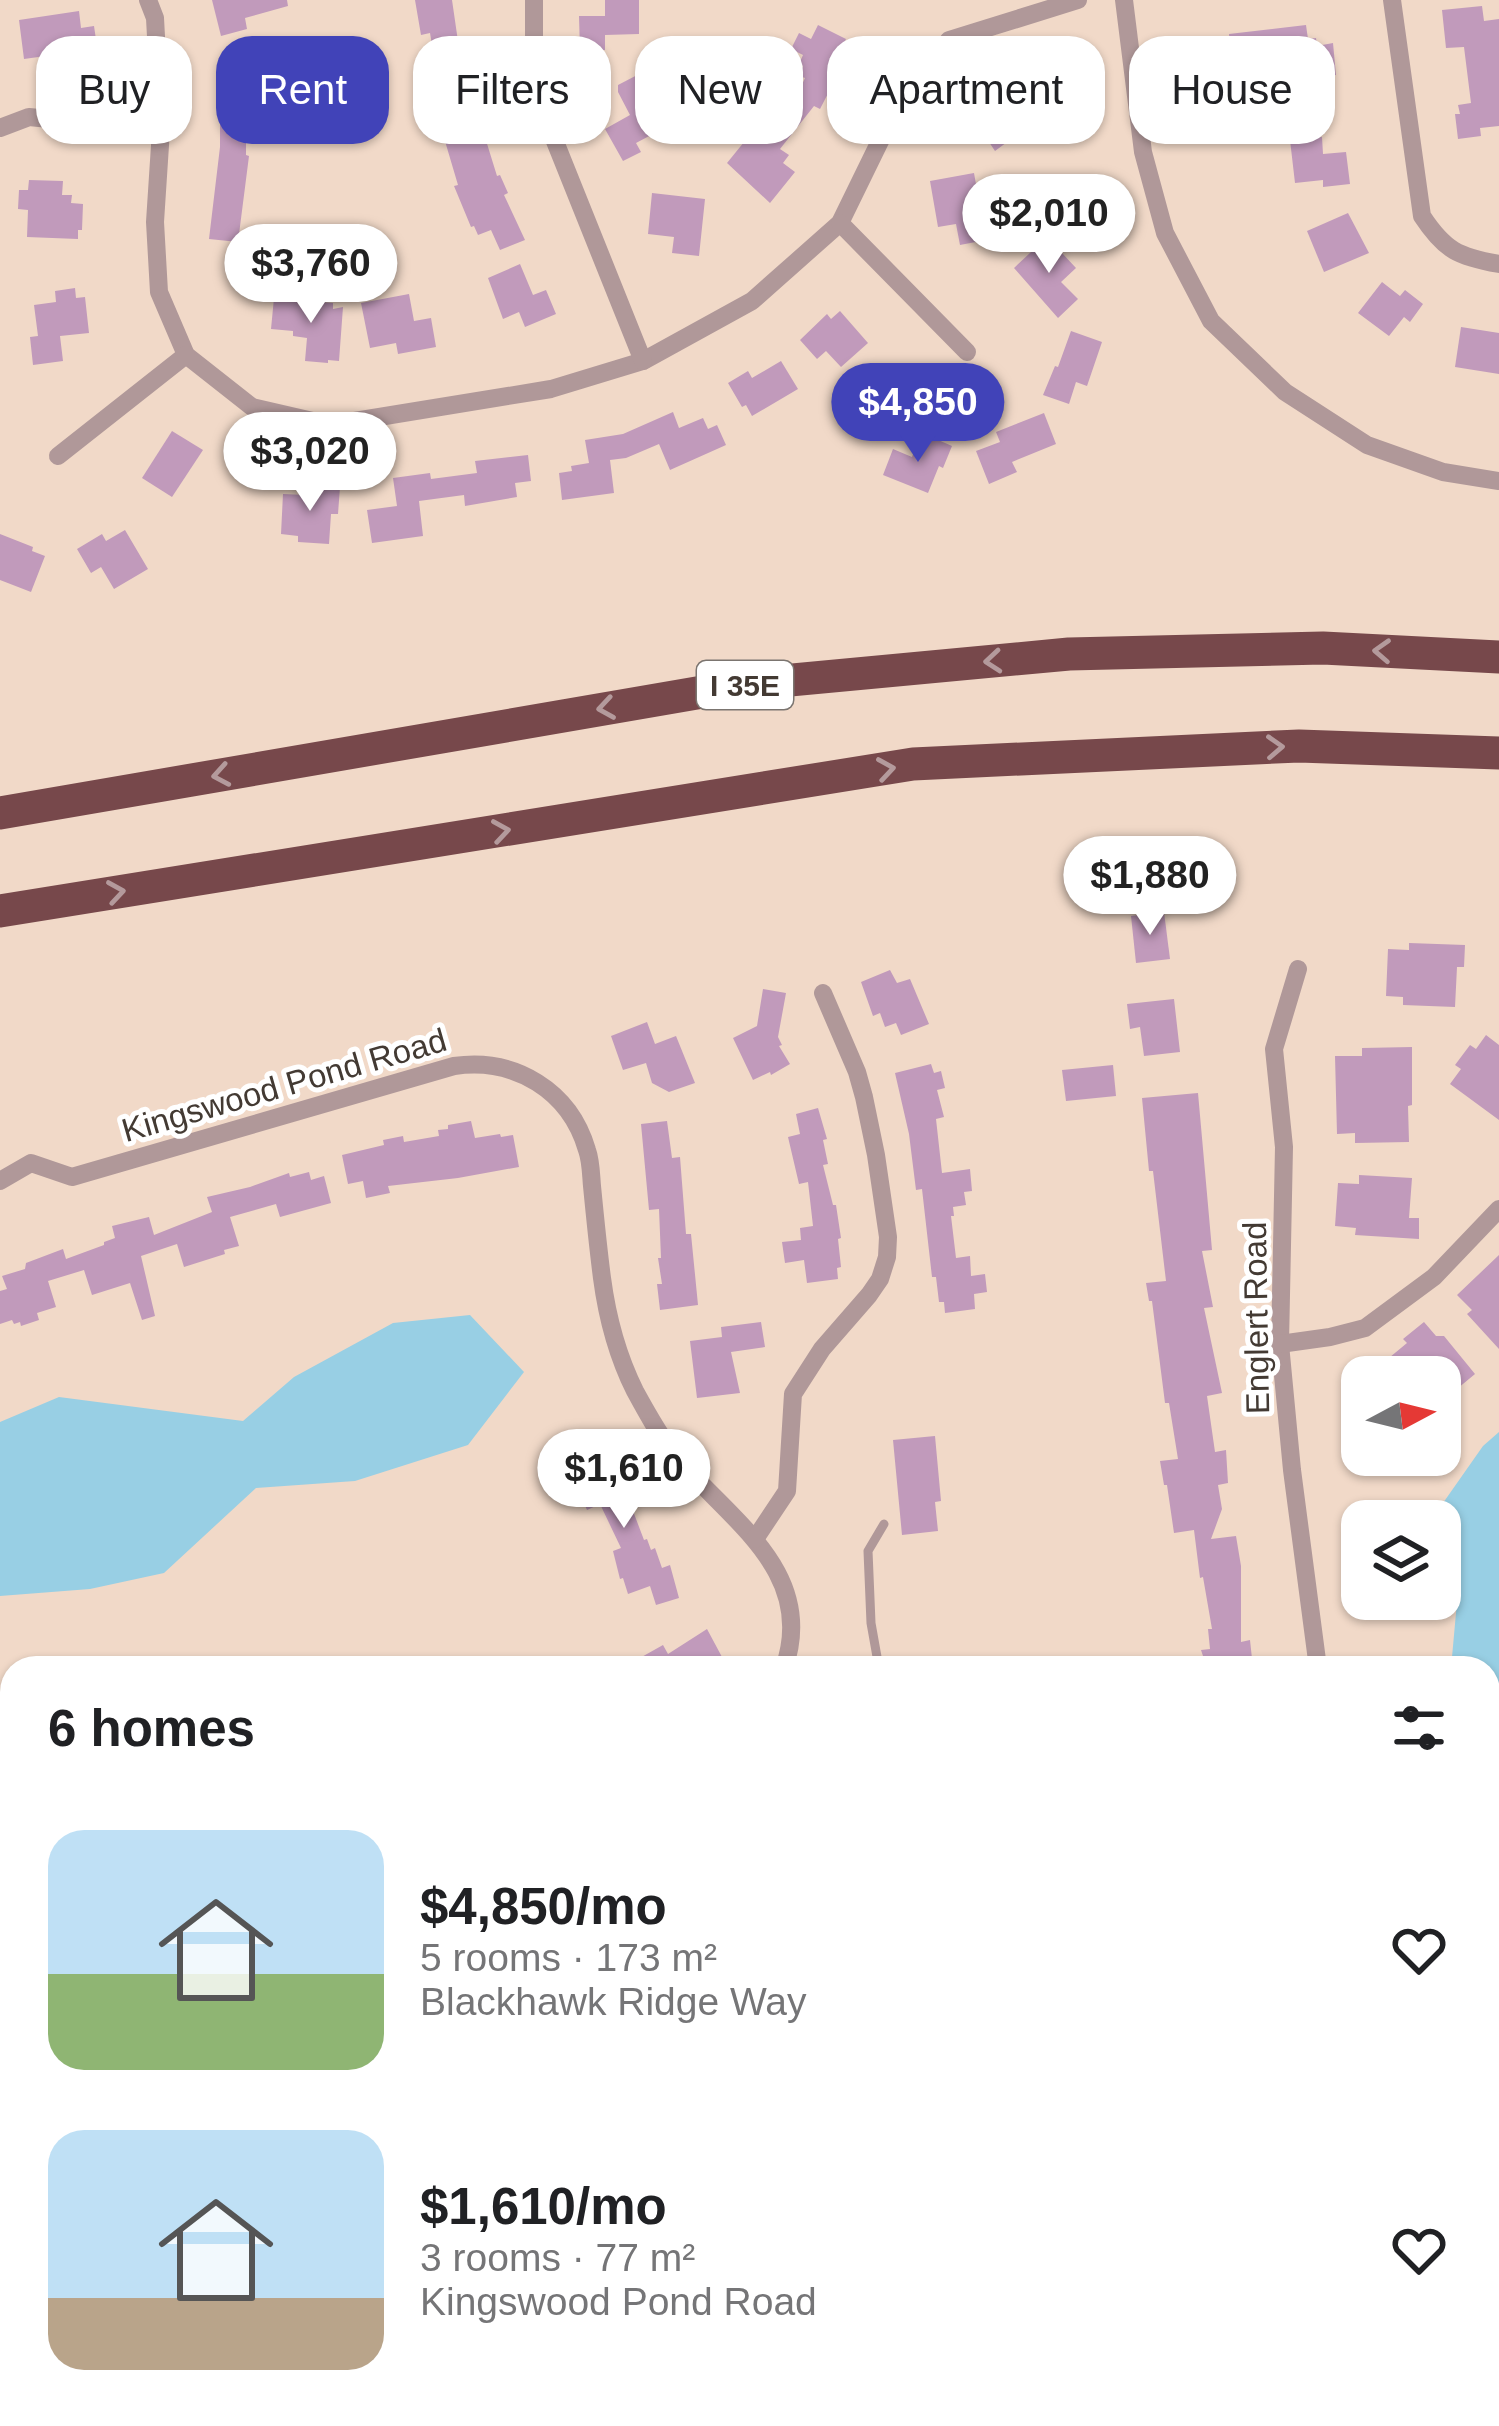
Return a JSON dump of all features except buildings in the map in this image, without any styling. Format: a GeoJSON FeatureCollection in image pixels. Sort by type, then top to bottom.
{"type":"FeatureCollection","features":[{"type":"Feature","properties":{"kind":"highway","name":"I 35E"},"geometry":{"type":"LineString","coordinates":[[0,814],[749,684],[1069,654],[1323,648],[1499,657]]}},
{"type":"Feature","properties":{"kind":"highway"},"geometry":{"type":"LineString","coordinates":[[0,911],[913,764],[1299,746],[1499,753]]}},
{"type":"Feature","properties":{"kind":"street"},"geometry":{"type":"LineString","coordinates":[[148,0],[156,36]]}},
{"type":"Feature","properties":{"kind":"street"},"geometry":{"type":"LineString","coordinates":[[534,0],[534,89],[643,361]]}},
{"type":"Feature","properties":{"kind":"street"},"geometry":{"type":"LineString","coordinates":[[159,144],[155,222],[159,292],[185,355],[252,407],[329,425],[551,389],[643,361],[752,301],[840,223],[903,94],[949,40],[1078,0]]}},
{"type":"Feature","properties":{"kind":"street"},"geometry":{"type":"LineString","coordinates":[[1124,0],[1143,152],[1165,233],[1211,321],[1285,392],[1367,445],[1444,472],[1499,481]]}},
{"type":"Feature","properties":{"kind":"street"},"geometry":{"type":"LineString","coordinates":[[1392,0],[1422,216],[1438,241],[1464,258],[1499,264]]}},
{"type":"Feature","properties":{"kind":"street"},"geometry":{"type":"LineString","coordinates":[[0,128],[36,118]]}},
{"type":"Feature","properties":{"kind":"street"},"geometry":{"type":"LineString","coordinates":[[840,223],[968,352]]}},
{"type":"Feature","properties":{"kind":"street"},"geometry":{"type":"LineString","coordinates":[[58,456],[185,355]]}},
{"type":"Feature","properties":{"kind":"street","name":"Englert Road"},"geometry":{"type":"LineString","coordinates":[[1298,969],[1274,1048],[1285,1147],[1280,1344],[1316,1656]]}},
{"type":"Feature","properties":{"kind":"street"},"geometry":{"type":"LineString","coordinates":[[754,1539],[787,1491],[794,1394],[822,1349],[880,1279],[887,1257],[876,1155],[861,1084],[823,993]]}},
{"type":"Feature","properties":{"kind":"street","name":"Kingswood Pond Road"},"geometry":{"type":"LineString","coordinates":[[0,1180],[31,1163],[72,1177],[454,1066],[492,1064],[527,1076],[557,1098],[580,1128],[588,1152],[605,1296],[633,1387],[676,1456],[773,1562],[788,1603],[786,1656]]}},
{"type":"Feature","properties":{"kind":"street"},"geometry":{"type":"LineString","coordinates":[[1280,1344],[1365,1328],[1434,1276],[1499,1209]]}},
{"type":"Feature","properties":{"kind":"lane"},"geometry":{"type":"LineString","coordinates":[[877,1656],[868,1551],[884,1523]]}},
{"type":"Feature","properties":{"kind":"water"},"geometry":{"type":"Polygon","coordinates":[[[470,1315],[524,1372],[468,1445],[355,1481],[256,1488],[164,1573],[90,1589],[0,1596],[0,1422],[59,1397],[243,1421],[294,1377],[393,1323],[470,1315]]]}},
{"type":"Feature","properties":{"kind":"water"},"geometry":{"type":"Polygon","coordinates":[[[1499,1432],[1499,1656],[1452,1656],[1455,1620],[1461,1620],[1461,1500],[1445,1500],[1483,1446],[1499,1432]]]}}]}
